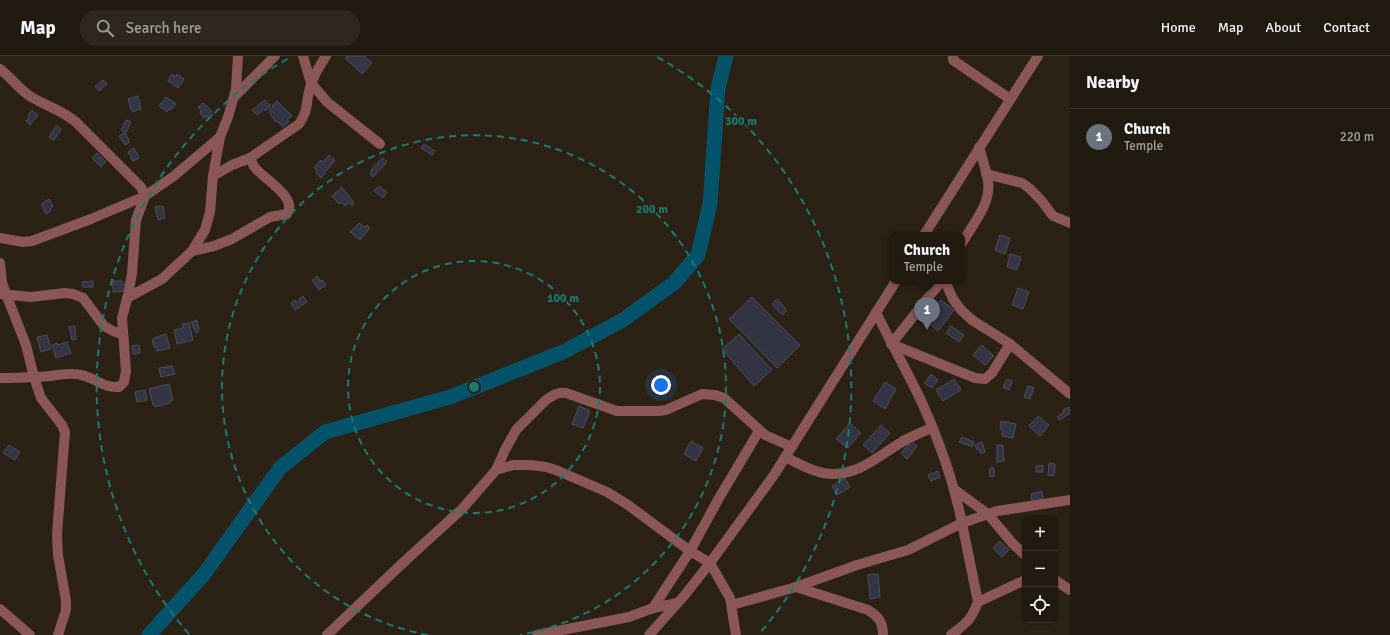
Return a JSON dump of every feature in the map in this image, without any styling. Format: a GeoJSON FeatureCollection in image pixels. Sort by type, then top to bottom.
{"type":"FeatureCollection","features":[{"type":"Feature","properties":{"kind":"street"},"geometry":{"type":"LineString","coordinates":[[127,298],[162,279],[192,251],[201,237],[208,221],[213,176],[220,137],[236,88],[238,56]]}},
{"type":"Feature","properties":{"kind":"street"},"geometry":{"type":"LineString","coordinates":[[234,97],[275,56]]}},
{"type":"Feature","properties":{"kind":"street"},"geometry":{"type":"LineString","coordinates":[[303,56],[311,83],[327,102],[380,144]]}},
{"type":"Feature","properties":{"kind":"street"},"geometry":{"type":"LineString","coordinates":[[213,176],[232,165],[250,158],[299,124],[304,118],[311,83],[326,56]]}},
{"type":"Feature","properties":{"kind":"street"},"geometry":{"type":"LineString","coordinates":[[953,56],[953,60],[1010,99]]}},
{"type":"Feature","properties":{"kind":"street"},"geometry":{"type":"LineString","coordinates":[[926,232],[1038,56]]}},
{"type":"Feature","properties":{"kind":"street"},"geometry":{"type":"LineString","coordinates":[[0,70],[9,76],[22,91],[66,114],[76,122],[141,187],[145,196],[136,220],[132,272],[122,318],[122,334],[126,371],[124,382],[120,387],[104,386],[82,375],[73,374],[22,379],[0,378]]}},
{"type":"Feature","properties":{"kind":"street"},"geometry":{"type":"LineString","coordinates":[[0,238],[23,242],[32,241],[91,219],[145,196],[174,176],[220,137]]}},
{"type":"Feature","properties":{"kind":"street"},"geometry":{"type":"LineString","coordinates":[[965,238],[984,204],[988,192],[988,181],[979,147]]}},
{"type":"Feature","properties":{"kind":"street"},"geometry":{"type":"LineString","coordinates":[[192,251],[214,246],[232,239],[258,223],[270,218],[287,214],[289,205],[282,192],[276,185],[264,177],[255,168],[250,158]]}},
{"type":"Feature","properties":{"kind":"street"},"geometry":{"type":"LineString","coordinates":[[986,174],[1022,183],[1037,196],[1053,216],[1070,223]]}},
{"type":"Feature","properties":{"kind":"street"},"geometry":{"type":"LineString","coordinates":[[0,263],[3,294],[26,345],[34,377],[42,398],[62,425],[65,432],[58,555],[66,601],[66,610],[58,635]]}},
{"type":"Feature","properties":{"kind":"street"},"geometry":{"type":"LineString","coordinates":[[649,635],[710,563],[774,475],[894,284]]}},
{"type":"Feature","properties":{"kind":"street"},"geometry":{"type":"LineString","coordinates":[[891,344],[926,299],[940,284]]}},
{"type":"Feature","properties":{"kind":"street"},"geometry":{"type":"LineString","coordinates":[[945,284],[961,310],[972,320],[1010,344],[1069,390]]}},
{"type":"Feature","properties":{"kind":"street"},"geometry":{"type":"LineString","coordinates":[[3,294],[31,297],[65,293],[73,294],[83,298],[104,326],[122,334]]}},
{"type":"Feature","properties":{"kind":"street"},"geometry":{"type":"LineString","coordinates":[[876,312],[922,404],[955,490],[978,602],[972,617],[968,622],[951,635]]}},
{"type":"Feature","properties":{"kind":"street"},"geometry":{"type":"LineString","coordinates":[[891,344],[975,378],[985,379],[992,373],[1010,344]]}},
{"type":"Feature","properties":{"kind":"street"},"geometry":{"type":"LineString","coordinates":[[327,635],[463,508],[496,470],[516,430],[546,400],[552,396],[566,393],[617,411],[658,411],[666,410],[702,394],[715,395],[724,398],[759,431],[792,447]]}},
{"type":"Feature","properties":{"kind":"street"},"geometry":{"type":"LineString","coordinates":[[785,457],[811,469],[831,474],[844,474],[858,469],[907,439],[932,428]]}},
{"type":"Feature","properties":{"kind":"street"},"geometry":{"type":"LineString","coordinates":[[653,608],[690,551],[719,498],[759,431]]}},
{"type":"Feature","properties":{"kind":"street"},"geometry":{"type":"LineString","coordinates":[[496,470],[513,465],[546,467],[607,492],[628,505],[690,551],[710,563],[726,589],[732,605],[736,635]]}},
{"type":"Feature","properties":{"kind":"street"},"geometry":{"type":"LineString","coordinates":[[955,490],[988,514],[1013,544],[1022,552]]}},
{"type":"Feature","properties":{"kind":"street"},"geometry":{"type":"LineString","coordinates":[[732,605],[796,587],[857,565],[908,550],[962,523],[997,511],[1070,500]]}},
{"type":"Feature","properties":{"kind":"street"},"geometry":{"type":"LineString","coordinates":[[978,602],[1022,581]]}},
{"type":"Feature","properties":{"kind":"street"},"geometry":{"type":"LineString","coordinates":[[1058,582],[1070,590]]}},
{"type":"Feature","properties":{"kind":"street"},"geometry":{"type":"LineString","coordinates":[[796,587],[868,610],[877,615],[882,623],[883,635]]}},
{"type":"Feature","properties":{"kind":"street"},"geometry":{"type":"LineString","coordinates":[[537,635],[629,616],[653,608],[677,603]]}},
{"type":"Feature","properties":{"kind":"street"},"geometry":{"type":"LineString","coordinates":[[0,609],[30,635]]}},
{"type":"Feature","properties":{"kind":"building"},"geometry":{"type":"Polygon","coordinates":[[[347,56],[364,56],[372,63],[362,74],[345,58],[347,56]]]}},
{"type":"Feature","properties":{"kind":"building"},"geometry":{"type":"Polygon","coordinates":[[[172,74],[176,77],[177,74],[184,79],[178,88],[168,81],[172,74]]]}},
{"type":"Feature","properties":{"kind":"building"},"geometry":{"type":"Polygon","coordinates":[[[103,80],[107,84],[99,91],[95,86],[103,80]]]}},
{"type":"Feature","properties":{"kind":"building"},"geometry":{"type":"Polygon","coordinates":[[[138,96],[141,109],[132,112],[128,99],[138,96]]]}},
{"type":"Feature","properties":{"kind":"building"},"geometry":{"type":"Polygon","coordinates":[[[166,97],[176,104],[167,112],[159,106],[166,97]]]}},
{"type":"Feature","properties":{"kind":"building"},"geometry":{"type":"Polygon","coordinates":[[[265,100],[271,106],[266,111],[264,109],[257,115],[252,110],[265,100]]]}},
{"type":"Feature","properties":{"kind":"building"},"geometry":{"type":"Polygon","coordinates":[[[277,101],[292,116],[287,120],[289,121],[283,127],[277,121],[276,122],[269,112],[277,101]]]}},
{"type":"Feature","properties":{"kind":"building"},"geometry":{"type":"Polygon","coordinates":[[[203,103],[212,111],[210,112],[213,115],[209,119],[207,116],[204,118],[200,113],[201,111],[198,107],[203,103]]]}},
{"type":"Feature","properties":{"kind":"building"},"geometry":{"type":"Polygon","coordinates":[[[32,110],[38,115],[30,125],[26,121],[32,110]]]}},
{"type":"Feature","properties":{"kind":"building"},"geometry":{"type":"Polygon","coordinates":[[[126,120],[131,122],[126,133],[121,130],[126,120]]]}},
{"type":"Feature","properties":{"kind":"building"},"geometry":{"type":"Polygon","coordinates":[[[56,126],[61,129],[54,140],[49,137],[56,126]]]}},
{"type":"Feature","properties":{"kind":"building"},"geometry":{"type":"Polygon","coordinates":[[[125,133],[130,142],[125,145],[119,136],[125,133]]]}},
{"type":"Feature","properties":{"kind":"building"},"geometry":{"type":"Polygon","coordinates":[[[424,144],[435,151],[432,155],[421,148],[424,144]]]}},
{"type":"Feature","properties":{"kind":"building"},"geometry":{"type":"Polygon","coordinates":[[[134,148],[139,158],[133,161],[128,152],[134,148]]]}},
{"type":"Feature","properties":{"kind":"building"},"geometry":{"type":"Polygon","coordinates":[[[97,153],[106,162],[101,167],[92,158],[97,153]]]}},
{"type":"Feature","properties":{"kind":"building"},"geometry":{"type":"Polygon","coordinates":[[[329,155],[335,160],[321,178],[316,173],[317,171],[314,168],[321,160],[323,162],[329,155]]]}},
{"type":"Feature","properties":{"kind":"building"},"geometry":{"type":"Polygon","coordinates":[[[382,158],[387,162],[373,177],[370,174],[372,172],[371,170],[382,158]]]}},
{"type":"Feature","properties":{"kind":"building"},"geometry":{"type":"Polygon","coordinates":[[[379,186],[387,192],[383,198],[374,191],[379,186]]]}},
{"type":"Feature","properties":{"kind":"building"},"geometry":{"type":"Polygon","coordinates":[[[342,187],[354,203],[352,206],[349,203],[345,206],[341,202],[339,204],[332,196],[342,187]]]}},
{"type":"Feature","properties":{"kind":"building"},"geometry":{"type":"Polygon","coordinates":[[[49,199],[53,206],[50,208],[51,211],[46,214],[41,204],[49,199]]]}},
{"type":"Feature","properties":{"kind":"building"},"geometry":{"type":"Polygon","coordinates":[[[163,206],[165,218],[158,220],[155,207],[163,206]]]}},
{"type":"Feature","properties":{"kind":"building"},"geometry":{"type":"Polygon","coordinates":[[[359,223],[365,228],[367,225],[370,228],[360,240],[350,232],[359,223]]]}},
{"type":"Feature","properties":{"kind":"building"},"geometry":{"type":"Polygon","coordinates":[[[1000,235],[1010,238],[1005,254],[995,250],[1000,235]]]}},
{"type":"Feature","properties":{"kind":"building"},"geometry":{"type":"Polygon","coordinates":[[[1010,254],[1021,257],[1017,270],[1007,267],[1010,254]]]}},
{"type":"Feature","properties":{"kind":"building"},"geometry":{"type":"Polygon","coordinates":[[[317,276],[320,281],[322,280],[326,285],[319,290],[312,280],[317,276]]]}},
{"type":"Feature","properties":{"kind":"building"},"geometry":{"type":"Polygon","coordinates":[[[93,281],[93,287],[83,287],[82,282],[93,281]]]}},
{"type":"Feature","properties":{"kind":"building"},"geometry":{"type":"Polygon","coordinates":[[[113,281],[122,281],[122,284],[126,284],[126,291],[113,292],[113,281]]]}},
{"type":"Feature","properties":{"kind":"building"},"geometry":{"type":"Polygon","coordinates":[[[1018,288],[1029,292],[1023,309],[1012,305],[1018,288]]]}},
{"type":"Feature","properties":{"kind":"building"},"geometry":{"type":"Polygon","coordinates":[[[303,296],[307,302],[295,310],[291,303],[295,300],[296,302],[300,300],[299,299],[303,296]]]}},
{"type":"Feature","properties":{"kind":"building"},"geometry":{"type":"Polygon","coordinates":[[[752,297],[800,345],[777,368],[729,319],[752,297]]]}},
{"type":"Feature","properties":{"kind":"building"},"geometry":{"type":"Polygon","coordinates":[[[777,299],[787,310],[782,315],[772,304],[777,299]]]}},
{"type":"Feature","properties":{"kind":"building"},"geometry":{"type":"Polygon","coordinates":[[[941,300],[954,310],[938,331],[925,320],[941,300]]]}},
{"type":"Feature","properties":{"kind":"building"},"geometry":{"type":"Polygon","coordinates":[[[197,320],[199,331],[196,333],[191,322],[197,320]]]}},
{"type":"Feature","properties":{"kind":"building"},"geometry":{"type":"Polygon","coordinates":[[[189,323],[193,340],[177,344],[174,330],[183,328],[182,324],[189,323]]]}},
{"type":"Feature","properties":{"kind":"building"},"geometry":{"type":"Polygon","coordinates":[[[75,326],[76,339],[72,340],[69,327],[75,326]]]}},
{"type":"Feature","properties":{"kind":"building"},"geometry":{"type":"Polygon","coordinates":[[[951,326],[964,335],[959,342],[946,333],[951,326]]]}},
{"type":"Feature","properties":{"kind":"building"},"geometry":{"type":"Polygon","coordinates":[[[166,334],[170,348],[157,351],[152,340],[166,334]]]}},
{"type":"Feature","properties":{"kind":"building"},"geometry":{"type":"Polygon","coordinates":[[[739,334],[772,370],[754,386],[722,349],[739,334]]]}},
{"type":"Feature","properties":{"kind":"building"},"geometry":{"type":"Polygon","coordinates":[[[47,335],[51,349],[41,352],[37,337],[47,335]]]}},
{"type":"Feature","properties":{"kind":"building"},"geometry":{"type":"Polygon","coordinates":[[[67,342],[71,353],[56,358],[52,345],[67,342]]]}},
{"type":"Feature","properties":{"kind":"building"},"geometry":{"type":"Polygon","coordinates":[[[139,345],[140,353],[133,354],[132,346],[139,345]]]}},
{"type":"Feature","properties":{"kind":"building"},"geometry":{"type":"Polygon","coordinates":[[[982,345],[994,356],[985,365],[973,355],[982,345]]]}},
{"type":"Feature","properties":{"kind":"building"},"geometry":{"type":"Polygon","coordinates":[[[172,366],[175,374],[161,377],[159,368],[172,366]]]}},
{"type":"Feature","properties":{"kind":"building"},"geometry":{"type":"Polygon","coordinates":[[[931,374],[938,380],[932,388],[924,383],[931,374]]]}},
{"type":"Feature","properties":{"kind":"building"},"geometry":{"type":"Polygon","coordinates":[[[954,379],[961,390],[943,401],[936,390],[954,379]]]}},
{"type":"Feature","properties":{"kind":"building"},"geometry":{"type":"Polygon","coordinates":[[[1007,379],[1012,381],[1009,390],[1003,387],[1007,379]]]}},
{"type":"Feature","properties":{"kind":"building"},"geometry":{"type":"Polygon","coordinates":[[[885,382],[896,389],[885,409],[873,401],[885,382]]]}},
{"type":"Feature","properties":{"kind":"building"},"geometry":{"type":"Polygon","coordinates":[[[169,384],[173,400],[170,401],[170,403],[155,407],[154,404],[153,405],[149,389],[169,384]]]}},
{"type":"Feature","properties":{"kind":"building"},"geometry":{"type":"Polygon","coordinates":[[[1028,386],[1034,388],[1030,399],[1024,397],[1028,386]]]}},
{"type":"Feature","properties":{"kind":"building"},"geometry":{"type":"Polygon","coordinates":[[[145,390],[147,400],[137,402],[135,392],[145,390]]]}},
{"type":"Feature","properties":{"kind":"building"},"geometry":{"type":"Polygon","coordinates":[[[579,406],[590,411],[583,428],[572,424],[579,406]]]}},
{"type":"Feature","properties":{"kind":"building"},"geometry":{"type":"Polygon","coordinates":[[[1069,407],[1070,413],[1060,420],[1057,417],[1064,412],[1063,410],[1069,407]]]}},
{"type":"Feature","properties":{"kind":"building"},"geometry":{"type":"Polygon","coordinates":[[[1038,416],[1049,425],[1040,436],[1029,426],[1038,416]]]}},
{"type":"Feature","properties":{"kind":"building"},"geometry":{"type":"Polygon","coordinates":[[[1001,421],[1016,424],[1013,438],[1002,436],[1003,429],[1000,429],[1001,421]]]}},
{"type":"Feature","properties":{"kind":"building"},"geometry":{"type":"Polygon","coordinates":[[[850,423],[861,433],[848,448],[836,439],[850,423]]]}},
{"type":"Feature","properties":{"kind":"building"},"geometry":{"type":"Polygon","coordinates":[[[881,425],[890,433],[872,453],[863,445],[881,425]]]}},
{"type":"Feature","properties":{"kind":"building"},"geometry":{"type":"Polygon","coordinates":[[[962,437],[974,442],[972,447],[959,442],[962,437]]]}},
{"type":"Feature","properties":{"kind":"building"},"geometry":{"type":"Polygon","coordinates":[[[691,441],[703,448],[696,461],[684,454],[691,441]]]}},
{"type":"Feature","properties":{"kind":"building"},"geometry":{"type":"Polygon","coordinates":[[[911,441],[917,446],[907,459],[901,453],[911,441]]]}},
{"type":"Feature","properties":{"kind":"building"},"geometry":{"type":"Polygon","coordinates":[[[982,442],[985,452],[981,454],[975,445],[982,442]]]}},
{"type":"Feature","properties":{"kind":"building"},"geometry":{"type":"Polygon","coordinates":[[[9,445],[20,452],[15,460],[3,453],[9,445]]]}},
{"type":"Feature","properties":{"kind":"building"},"geometry":{"type":"Polygon","coordinates":[[[997,445],[1003,445],[1004,461],[997,462],[997,445]]]}},
{"type":"Feature","properties":{"kind":"building"},"geometry":{"type":"Polygon","coordinates":[[[1049,463],[1055,464],[1054,476],[1048,475],[1049,463]]]}},
{"type":"Feature","properties":{"kind":"building"},"geometry":{"type":"Polygon","coordinates":[[[1043,465],[1043,472],[1036,472],[1036,466],[1043,465]]]}},
{"type":"Feature","properties":{"kind":"building"},"geometry":{"type":"Polygon","coordinates":[[[990,468],[994,468],[994,477],[989,476],[990,468]]]}},
{"type":"Feature","properties":{"kind":"building"},"geometry":{"type":"Polygon","coordinates":[[[938,471],[940,477],[931,481],[928,475],[938,471]]]}},
{"type":"Feature","properties":{"kind":"building"},"geometry":{"type":"Polygon","coordinates":[[[845,478],[850,487],[837,495],[832,486],[845,478]]]}},
{"type":"Feature","properties":{"kind":"building"},"geometry":{"type":"Polygon","coordinates":[[[1042,491],[1043,499],[1032,501],[1031,494],[1042,491]]]}},
{"type":"Feature","properties":{"kind":"building"},"geometry":{"type":"Polygon","coordinates":[[[1000,541],[1009,550],[1002,557],[993,548],[1000,541]]]}},
{"type":"Feature","properties":{"kind":"building"},"geometry":{"type":"Polygon","coordinates":[[[878,574],[880,597],[870,599],[868,575],[878,574]]]}},
{"type":"Feature","properties":{"kind":"waterway"},"geometry":{"type":"LineString","coordinates":[[149,635],[204,574],[280,468],[325,432],[450,397],[563,352],[623,320],[674,283],[698,255],[710,204],[718,88],[726,56]]}},
{"type":"Feature","properties":{"kind":"place","name":"Church"},"geometry":{"type":"Point","coordinates":[927,330]}}]}
